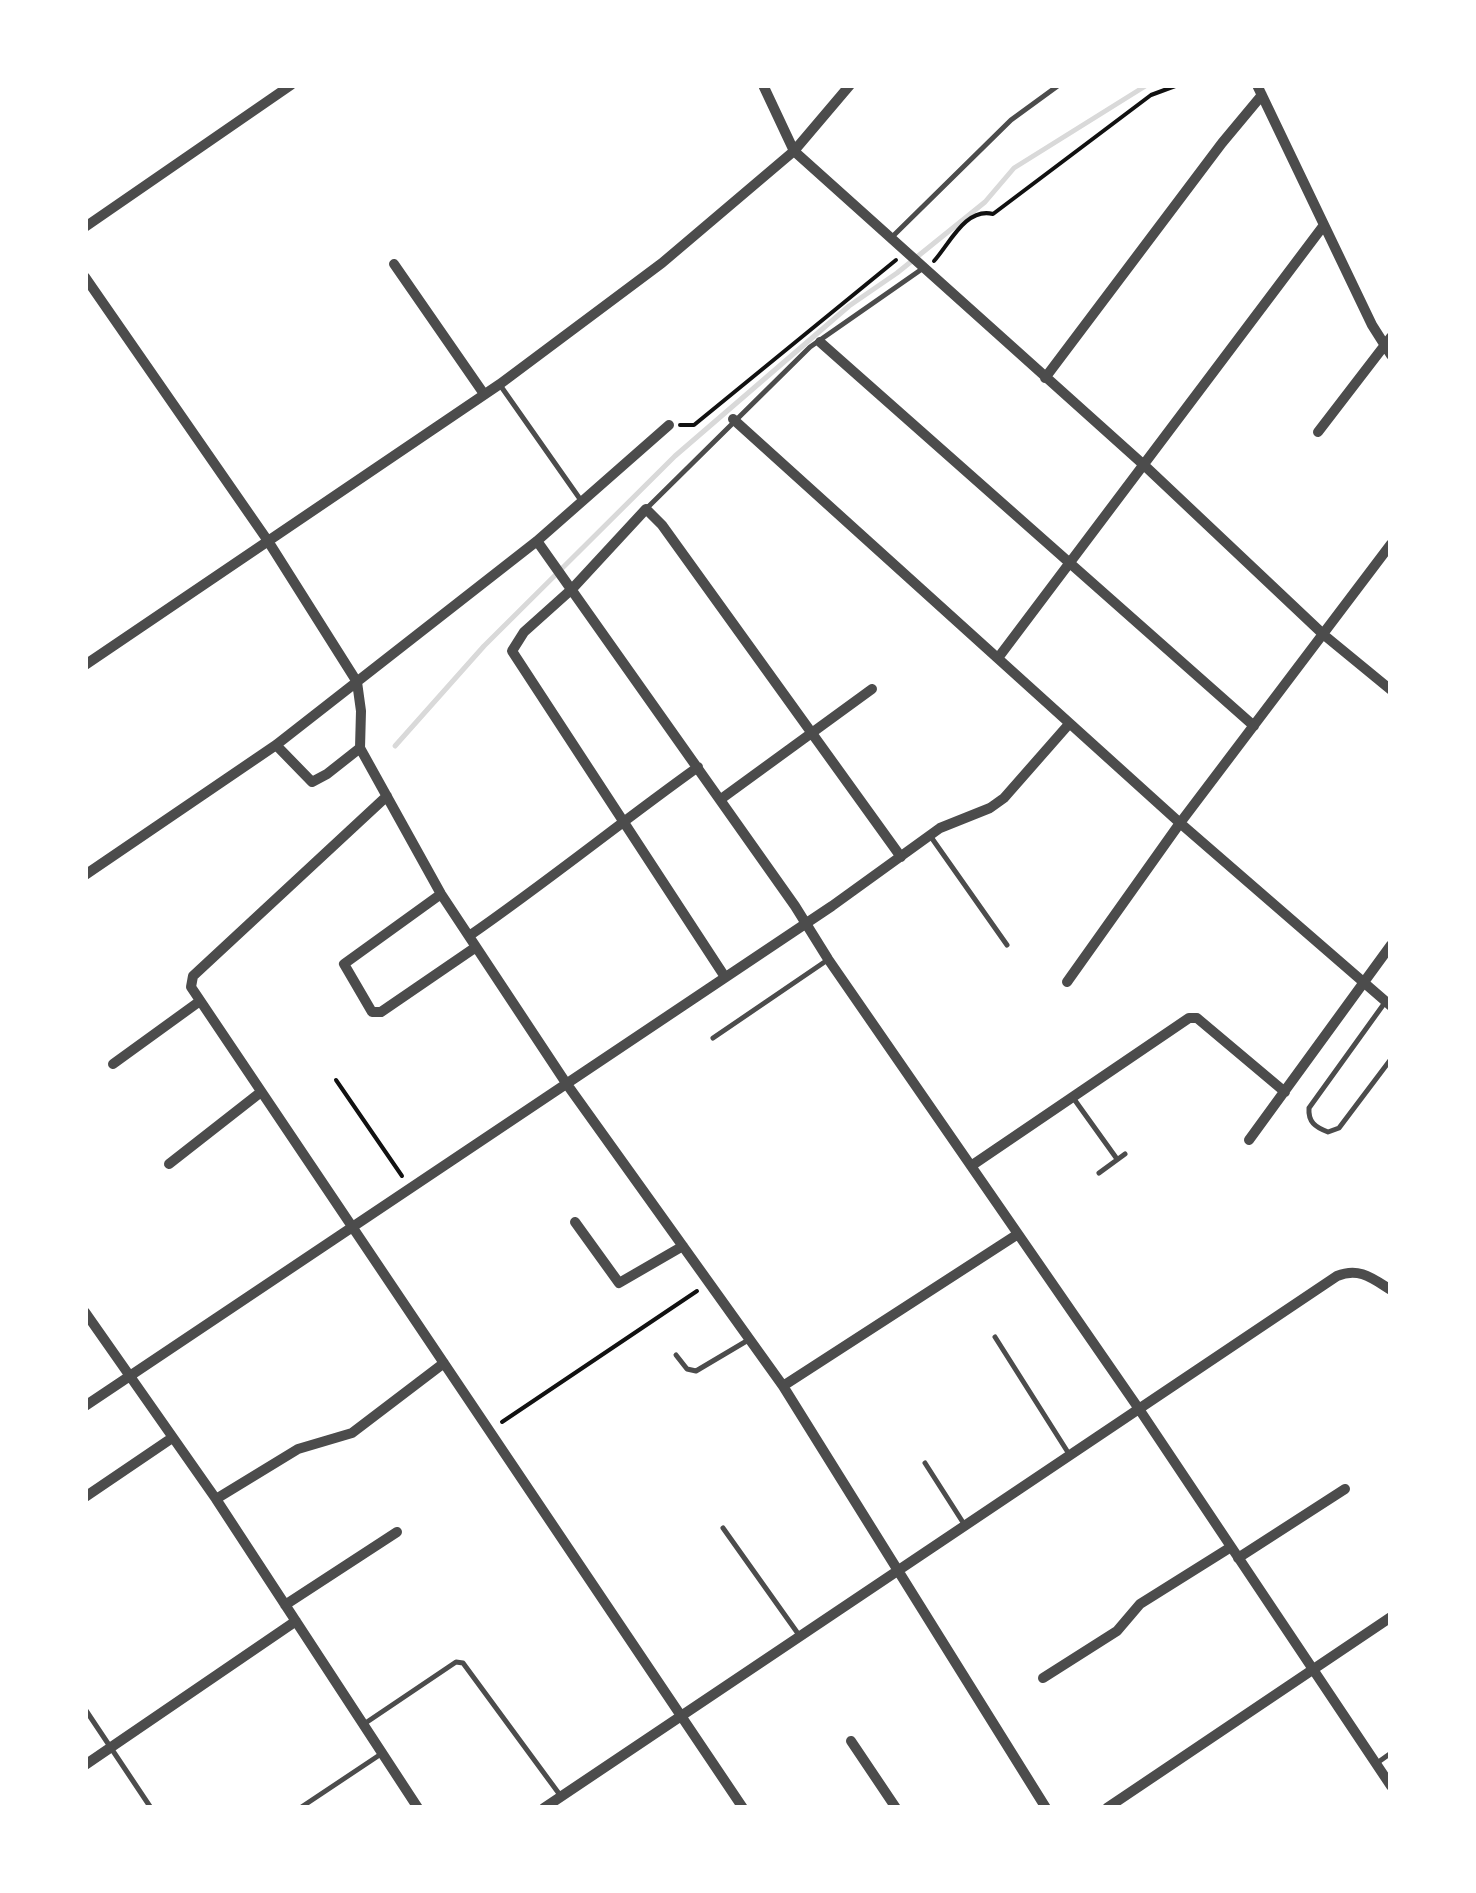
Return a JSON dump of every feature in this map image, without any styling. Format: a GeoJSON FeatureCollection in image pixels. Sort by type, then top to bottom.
{"type":"FeatureCollection","features":[{"type":"Feature","properties":{"kind":"street"},"geometry":{"type":"LineString","coordinates":[[85,226],[291,85]]}},
{"type":"Feature","properties":{"kind":"street"},"geometry":{"type":"LineString","coordinates":[[762,85],[794,151],[1145,466],[1324,635],[1391,690]]}},
{"type":"Feature","properties":{"kind":"street"},"geometry":{"type":"LineString","coordinates":[[85,665],[500,384],[662,263],[794,151],[850,85]]}},
{"type":"Feature","properties":{"kind":"street"},"geometry":{"type":"LineString","coordinates":[[1046,378],[1260,90]]}},
{"type":"Feature","properties":{"kind":"street"},"geometry":{"type":"LineString","coordinates":[[1260,90],[1324,225],[1389,346],[1318,432]]}},
{"type":"Feature","properties":{"kind":"street"},"geometry":{"type":"LineString","coordinates":[[998,658],[1324,225]]}},
{"type":"Feature","properties":{"kind":"street"},"geometry":{"type":"LineString","coordinates":[[394,264],[484,394]]}},
{"type":"Feature","properties":{"kind":"street"},"geometry":{"type":"LineString","coordinates":[[85,277],[268,540],[357,682],[360,748],[441,894],[566,1083],[783,1386],[1046,1808]]}},
{"type":"Feature","properties":{"kind":"street"},"geometry":{"type":"LineString","coordinates":[[820,342],[1254,726]]}},
{"type":"Feature","properties":{"kind":"street"},"geometry":{"type":"LineString","coordinates":[[734,419],[1180,823],[1388,1004]]}},
{"type":"Feature","properties":{"kind":"street"},"geometry":{"type":"LineString","coordinates":[[85,875],[276,744],[357,682],[536,541],[668,425]]}},
{"type":"Feature","properties":{"kind":"street"},"geometry":{"type":"LineString","coordinates":[[725,978],[512,652],[514,644],[569,585],[646,509],[662,524],[901,857]]}},
{"type":"Feature","properties":{"kind":"street"},"geometry":{"type":"LineString","coordinates":[[536,541],[722,799],[1139,1408],[1391,1786]]}},
{"type":"Feature","properties":{"kind":"street"},"geometry":{"type":"LineString","coordinates":[[1067,982],[1180,823],[1391,544]]}},
{"type":"Feature","properties":{"kind":"street"},"geometry":{"type":"LineString","coordinates":[[722,799],[872,689]]}},
{"type":"Feature","properties":{"kind":"street"},"geometry":{"type":"LineString","coordinates":[[85,1406],[806,924],[930,836],[958,819],[990,808],[1004,798],[1070,724]]}},
{"type":"Feature","properties":{"kind":"street"},"geometry":{"type":"LineString","coordinates":[[276,744],[306,779],[316,782],[360,748]]}},
{"type":"Feature","properties":{"kind":"street"},"geometry":{"type":"LineString","coordinates":[[469,936],[698,768]]}},
{"type":"Feature","properties":{"kind":"street"},"geometry":{"type":"LineString","coordinates":[[386,796],[193,976],[191,987],[743,1808]]}},
{"type":"Feature","properties":{"kind":"street"},"geometry":{"type":"LineString","coordinates":[[441,894],[344,964],[372,1012],[381,1012],[476,947]]}},
{"type":"Feature","properties":{"kind":"street"},"geometry":{"type":"LineString","coordinates":[[1249,1140],[1391,945]]}},
{"type":"Feature","properties":{"kind":"street"},"geometry":{"type":"LineString","coordinates":[[113,1064],[200,1000]]}},
{"type":"Feature","properties":{"kind":"street"},"geometry":{"type":"LineString","coordinates":[[970,1166],[1190,1018],[1197,1018],[1285,1092]]}},
{"type":"Feature","properties":{"kind":"street"},"geometry":{"type":"LineString","coordinates":[[169,1164],[261,1092]]}},
{"type":"Feature","properties":{"kind":"street"},"geometry":{"type":"LineString","coordinates":[[575,1222],[619,1283],[683,1246]]}},
{"type":"Feature","properties":{"kind":"street"},"geometry":{"type":"LineString","coordinates":[[783,1386],[1018,1234]]}},
{"type":"Feature","properties":{"kind":"street"},"geometry":{"type":"LineString","coordinates":[[544,1808],[1337,1276],[1360,1272],[1391,1290]]}},
{"type":"Feature","properties":{"kind":"street"},"geometry":{"type":"LineString","coordinates":[[85,1312],[216,1499],[418,1808]]}},
{"type":"Feature","properties":{"kind":"street"},"geometry":{"type":"LineString","coordinates":[[216,1499],[298,1449],[352,1433],[444,1364]]}},
{"type":"Feature","properties":{"kind":"street"},"geometry":{"type":"LineString","coordinates":[[85,1497],[172,1438]]}},
{"type":"Feature","properties":{"kind":"street"},"geometry":{"type":"LineString","coordinates":[[1238,1558],[1345,1488]]}},
{"type":"Feature","properties":{"kind":"street"},"geometry":{"type":"LineString","coordinates":[[285,1604],[397,1532]]}},
{"type":"Feature","properties":{"kind":"street"},"geometry":{"type":"LineString","coordinates":[[1042,1678],[1116,1631],[1140,1604],[1231,1547]]}},
{"type":"Feature","properties":{"kind":"street"},"geometry":{"type":"LineString","coordinates":[[1107,1808],[1391,1617]]}},
{"type":"Feature","properties":{"kind":"street"},"geometry":{"type":"LineString","coordinates":[[85,1764],[296,1621]]}},
{"type":"Feature","properties":{"kind":"street"},"geometry":{"type":"LineString","coordinates":[[851,1740],[896,1808]]}},
{"type":"Feature","properties":{"kind":"lane"},"geometry":{"type":"LineString","coordinates":[[892,237],[1011,120],[1059,85]]}},
{"type":"Feature","properties":{"kind":"lane"},"geometry":{"type":"LineString","coordinates":[[646,509],[810,347],[926,268]]}},
{"type":"Feature","properties":{"kind":"lane"},"geometry":{"type":"LineString","coordinates":[[500,384],[582,502]]}},
{"type":"Feature","properties":{"kind":"lane"},"geometry":{"type":"LineString","coordinates":[[930,836],[1007,944]]}},
{"type":"Feature","properties":{"kind":"lane"},"geometry":{"type":"LineString","coordinates":[[713,1038],[828,959]]}},
{"type":"Feature","properties":{"kind":"lane"},"geometry":{"type":"LineString","coordinates":[[1388,1004],[1309,1108],[1308,1117],[1328,1132],[1340,1128],[1391,1058]]}},
{"type":"Feature","properties":{"kind":"lane"},"geometry":{"type":"LineString","coordinates":[[1073,1096],[1117,1159]]}},
{"type":"Feature","properties":{"kind":"lane"},"geometry":{"type":"LineString","coordinates":[[1098,1173],[1125,1154]]}},
{"type":"Feature","properties":{"kind":"lane"},"geometry":{"type":"LineString","coordinates":[[676,1355],[687,1370],[696,1371],[750,1338]]}},
{"type":"Feature","properties":{"kind":"lane"},"geometry":{"type":"LineString","coordinates":[[994,1338],[1071,1456]]}},
{"type":"Feature","properties":{"kind":"lane"},"geometry":{"type":"LineString","coordinates":[[925,1463],[965,1526]]}},
{"type":"Feature","properties":{"kind":"lane"},"geometry":{"type":"LineString","coordinates":[[723,1528],[800,1638]]}},
{"type":"Feature","properties":{"kind":"lane"},"geometry":{"type":"LineString","coordinates":[[364,1724],[456,1662],[463,1663],[561,1797]]}},
{"type":"Feature","properties":{"kind":"lane"},"geometry":{"type":"LineString","coordinates":[[85,1709],[151,1808]]}},
{"type":"Feature","properties":{"kind":"lane"},"geometry":{"type":"LineString","coordinates":[[1376,1763],[1391,1753]]}},
{"type":"Feature","properties":{"kind":"lane"},"geometry":{"type":"LineString","coordinates":[[300,1808],[382,1754]]}},
{"type":"Feature","properties":{"kind":"path"},"geometry":{"type":"LineString","coordinates":[[926,268],[971,216],[992,214],[1151,95],[1178,85]]}},
{"type":"Feature","properties":{"kind":"path"},"geometry":{"type":"LineString","coordinates":[[668,425],[694,425],[908,251]]}},
{"type":"Feature","properties":{"kind":"path"},"geometry":{"type":"LineString","coordinates":[[336,1080],[410,1188]]}},
{"type":"Feature","properties":{"kind":"path"},"geometry":{"type":"LineString","coordinates":[[490,1430],[710,1283]]}},
{"type":"Feature","properties":{"kind":"waterway"},"geometry":{"type":"LineString","coordinates":[[395,746],[484,646],[675,456],[849,306],[985,202],[1014,168],[1147,85]]}}]}
